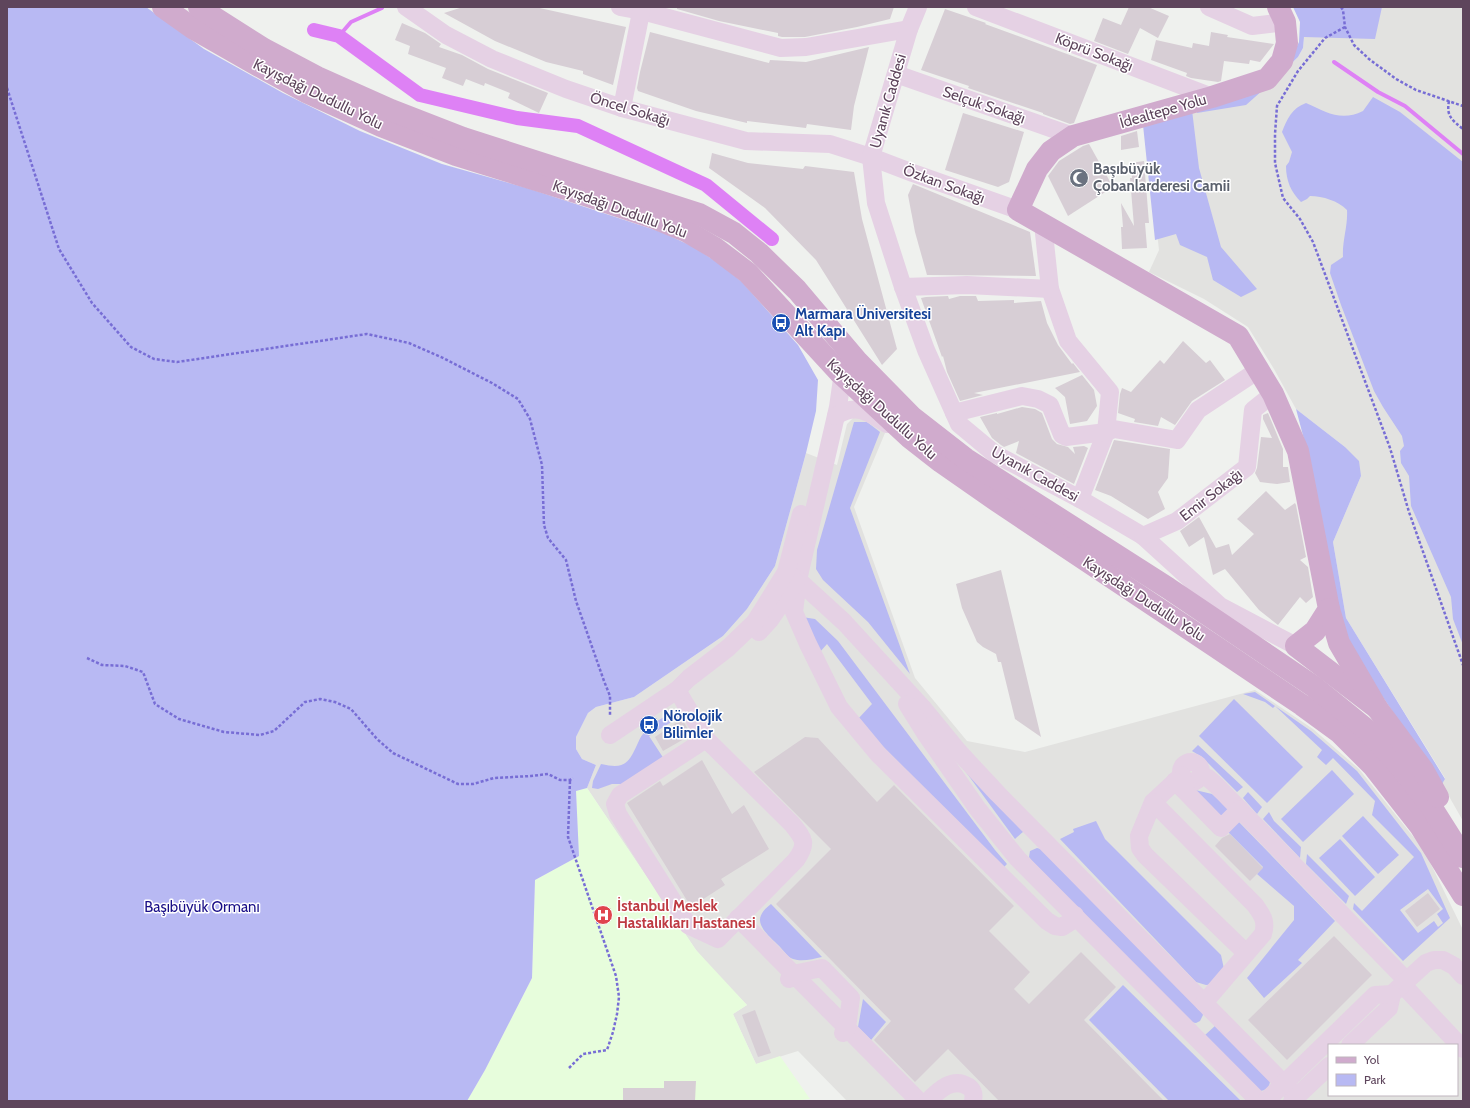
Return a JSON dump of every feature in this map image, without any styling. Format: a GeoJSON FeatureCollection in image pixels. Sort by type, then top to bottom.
{"type":"FeatureCollection","features":[{"type":"Feature","properties":{"kind":"main road","name":"Kayışdağı Dudullu Yolu"},"geometry":{"type":"LineString","coordinates":[[163,7],[194,29],[306,92],[380,126],[456,155],[654,218],[686,231],[715,248],[748,273],[842,376],[908,438],[1095,568],[1235,659],[1339,732],[1373,766],[1420,826],[1463,895]]}},
{"type":"Feature","properties":{"kind":"main road","name":"Kayışdağı Dudullu Yolu"},"geometry":{"type":"LineString","coordinates":[[199,7],[264,48],[310,73],[391,110],[463,138],[699,214],[734,233],[759,253],[797,290],[858,362],[912,417],[966,459],[1168,588],[1293,672],[1355,720],[1401,767],[1430,805],[1463,857]]}},
{"type":"Feature","properties":{"kind":"main road","name":"İdealtepe Yolu"},"geometry":{"type":"LineString","coordinates":[[1018,210],[1037,169],[1051,151],[1073,136],[1212,97],[1267,79],[1282,61],[1287,43],[1282,14]]}},
{"type":"Feature","properties":{"kind":"main road"},"geometry":{"type":"LineString","coordinates":[[1018,210],[1238,336],[1260,369],[1273,394],[1298,451],[1329,609],[1339,643],[1377,708],[1423,770],[1463,846]]}},
{"type":"Feature","properties":{"kind":"main road"},"geometry":{"type":"LineString","coordinates":[[1329,609],[1315,632],[1296,646],[1377,708]]}},
{"type":"Feature","properties":{"kind":"street","name":"Öncel Sokağı"},"geometry":{"type":"LineString","coordinates":[[406,7],[446,35],[492,59],[566,89],[622,108],[746,141],[830,144],[871,157]]}},
{"type":"Feature","properties":{"kind":"street"},"geometry":{"type":"LineString","coordinates":[[620,7],[642,9],[781,48],[806,47],[909,29]]}},
{"type":"Feature","properties":{"kind":"street","name":"Uyanık Caddesi"},"geometry":{"type":"LineString","coordinates":[[918,7],[909,29],[871,157],[876,203],[903,287],[926,350],[959,424],[995,454],[1080,499],[1143,536],[1220,606],[1296,646]]}},
{"type":"Feature","properties":{"kind":"street","name":"Köprü Sokağı"},"geometry":{"type":"LineString","coordinates":[[976,7],[1212,97]]}},
{"type":"Feature","properties":{"kind":"street"},"geometry":{"type":"LineString","coordinates":[[1209,7],[1252,26],[1282,14]]}},
{"type":"Feature","properties":{"kind":"street"},"geometry":{"type":"LineString","coordinates":[[622,108],[642,9]]}},
{"type":"Feature","properties":{"kind":"street","name":"Selçuk Sokağı"},"geometry":{"type":"LineString","coordinates":[[896,74],[1073,136]]}},
{"type":"Feature","properties":{"kind":"street","name":"Özkan Sokağı"},"geometry":{"type":"LineString","coordinates":[[871,157],[1018,210]]}},
{"type":"Feature","properties":{"kind":"street"},"geometry":{"type":"LineString","coordinates":[[1042,224],[1050,289],[1068,340],[1110,392],[1106,432],[1080,499]]}},
{"type":"Feature","properties":{"kind":"street"},"geometry":{"type":"LineString","coordinates":[[903,287],[968,284],[1050,289]]}},
{"type":"Feature","properties":{"kind":"street"},"geometry":{"type":"LineString","coordinates":[[797,326],[827,372],[831,385],[830,402],[792,576],[794,612],[808,644],[840,707],[878,754],[1047,921],[1062,928],[1070,922],[1075,915]]}},
{"type":"Feature","properties":{"kind":"street"},"geometry":{"type":"LineString","coordinates":[[610,735],[677,690],[689,678],[728,648],[755,622],[792,576],[836,416],[844,357],[841,342]]}},
{"type":"Feature","properties":{"kind":"street"},"geometry":{"type":"LineString","coordinates":[[954,413],[1022,396],[1038,399],[1050,405],[1062,435],[1066,437],[1106,432],[1114,429],[1177,440],[1198,410],[1260,369]]}},
{"type":"Feature","properties":{"kind":"street","name":"Emir Sokağı"},"geometry":{"type":"LineString","coordinates":[[1143,536],[1177,521],[1247,467],[1253,410],[1273,394]]}},
{"type":"Feature","properties":{"kind":"street"},"geometry":{"type":"LineString","coordinates":[[836,416],[844,411],[860,409],[908,438]]}},
{"type":"Feature","properties":{"kind":"street"},"geometry":{"type":"LineString","coordinates":[[792,576],[844,622],[922,707],[958,751],[1291,1094]]}},
{"type":"Feature","properties":{"kind":"street"},"geometry":{"type":"LineString","coordinates":[[879,660],[977,808],[1018,859],[1259,1101]]}},
{"type":"Feature","properties":{"kind":"street"},"geometry":{"type":"LineString","coordinates":[[677,690],[706,739],[792,824],[804,842],[804,850],[796,860],[718,939],[688,925],[618,814],[615,804],[620,795],[706,739]]}},
{"type":"Feature","properties":{"kind":"street"},"geometry":{"type":"LineString","coordinates":[[1246,953],[1145,855],[1140,848],[1139,836],[1153,802],[1178,778],[1195,781],[1200,776],[1208,778],[1216,785],[1240,809],[1400,986],[1463,1049]]}},
{"type":"Feature","properties":{"kind":"street"},"geometry":{"type":"LineString","coordinates":[[1178,778],[1221,828],[1240,809]]}},
{"type":"Feature","properties":{"kind":"street"},"geometry":{"type":"LineString","coordinates":[[1153,802],[1255,905],[1263,918],[1265,926],[1263,934],[1246,953],[1208,1008],[1210,1020],[1201,1031],[1190,1033]]}},
{"type":"Feature","properties":{"kind":"street"},"geometry":{"type":"LineString","coordinates":[[1018,859],[1020,846],[1025,841],[1036,837],[1042,838]]}},
{"type":"Feature","properties":{"kind":"street"},"geometry":{"type":"LineString","coordinates":[[735,921],[845,1031],[910,1101]]}},
{"type":"Feature","properties":{"kind":"street"},"geometry":{"type":"LineString","coordinates":[[1351,1044],[1389,1008],[1400,986],[1426,962],[1443,960],[1454,966],[1463,976]]}},
{"type":"Feature","properties":{"kind":"street"},"geometry":{"type":"LineString","coordinates":[[791,976],[822,968],[851,998],[845,1031]]}},
{"type":"Feature","properties":{"kind":"street"},"geometry":{"type":"LineString","coordinates":[[1333,1044],[1375,995],[1400,986]]}},
{"type":"Feature","properties":{"kind":"street"},"geometry":{"type":"LineString","coordinates":[[845,1031],[919,1101]]}},
{"type":"Feature","properties":{"kind":"street"},"geometry":{"type":"LineString","coordinates":[[1291,1094],[1328,1050]]}},
{"type":"Feature","properties":{"kind":"street"},"geometry":{"type":"LineString","coordinates":[[1266,1101],[1291,1094],[1328,1067]]}},
{"type":"Feature","properties":{"kind":"street"},"geometry":{"type":"LineString","coordinates":[[928,1101],[944,1087],[955,1083],[963,1084],[971,1089],[973,1101]]}},
{"type":"Feature","properties":{"kind":"path"},"geometry":{"type":"LineString","coordinates":[[1341,7],[1343,10],[1345,26],[1354,45],[1369,59],[1396,79],[1416,90],[1463,106]]}},
{"type":"Feature","properties":{"kind":"path"},"geometry":{"type":"LineString","coordinates":[[1345,26],[1325,38],[1298,71],[1277,106],[1275,163],[1283,198],[1300,219],[1313,242],[1390,448],[1409,512],[1463,665]]}},
{"type":"Feature","properties":{"kind":"path"},"geometry":{"type":"LineString","coordinates":[[7,88],[59,249],[92,303],[131,347],[154,359],[177,362],[367,334],[409,344],[486,380],[518,399],[530,419],[542,465],[544,525],[548,538],[566,560],[576,601],[610,696],[610,735]]}},
{"type":"Feature","properties":{"kind":"path"},"geometry":{"type":"LineString","coordinates":[[1449,101],[1447,110],[1449,116],[1463,128]]}},
{"type":"Feature","properties":{"kind":"path"},"geometry":{"type":"LineString","coordinates":[[87,658],[102,665],[125,666],[143,672],[155,704],[179,719],[224,732],[260,735],[274,731],[305,702],[320,699],[335,702],[351,709],[377,739],[393,753],[458,784],[473,784],[494,778],[548,774],[560,780],[572,779],[568,837],[616,976],[619,997],[613,1032],[607,1050],[583,1054],[569,1068]]}},
{"type":"Feature","properties":{"kind":"shaded area"},"geometry":{"type":"Polygon","coordinates":[[[1297,7],[1463,7],[1463,821],[1442,784],[1445,778],[1346,618],[1333,542],[1361,476],[1345,447],[1296,409],[1274,369],[1248,327],[1204,299],[1149,272],[1159,250],[1145,124],[1199,104],[1272,82],[1298,57],[1303,48],[1304,37],[1297,7]]]}},
{"type":"Feature","properties":{"kind":"shaded area"},"geometry":{"type":"Polygon","coordinates":[[[853,418],[867,418],[885,433],[854,507],[915,678],[967,741],[1025,752],[1255,690],[1313,729],[1359,769],[1424,850],[1463,930],[1463,1101],[847,1101],[798,1051],[756,1064],[733,1014],[747,1005],[715,973],[696,950],[587,788],[596,765],[582,759],[576,749],[576,737],[588,713],[596,707],[634,697],[723,636],[747,609],[775,566],[806,453],[837,465],[847,424],[853,418]]]}},
{"type":"Feature","properties":{"kind":"shaded area","name":"İstanbul Meslek Hastalıkları Hastanesi"},"geometry":{"type":"Polygon","coordinates":[[[587,788],[696,950],[747,1005],[733,1014],[756,1064],[780,1056],[810,1099],[793,1101],[467,1101],[485,1070],[532,978],[535,880],[579,856],[576,791],[587,788]]]}},
{"type":"Feature","properties":{"kind":"green space","name":"Başıbüyük Ormanı"},"geometry":{"type":"Polygon","coordinates":[[[7,7],[146,7],[204,49],[283,93],[360,131],[442,164],[527,188],[661,232],[694,247],[721,265],[742,282],[798,345],[818,380],[816,411],[775,566],[747,609],[723,636],[634,697],[596,707],[588,713],[576,737],[576,749],[582,759],[596,765],[587,788],[576,791],[579,856],[535,880],[532,978],[485,1070],[467,1101],[7,1101],[7,7]]]}},
{"type":"Feature","properties":{"kind":"green space"},"geometry":{"type":"Polygon","coordinates":[[[1293,7],[1382,7],[1375,39],[1304,37],[1303,48],[1298,57],[1246,105],[1197,113],[1199,104],[1293,54],[1299,42],[1300,22],[1293,7]]]}},
{"type":"Feature","properties":{"kind":"green space"},"geometry":{"type":"Polygon","coordinates":[[[1373,97],[1400,112],[1463,162],[1463,645],[1453,619],[1451,597],[1411,506],[1409,476],[1401,463],[1400,451],[1404,446],[1402,436],[1374,391],[1330,273],[1331,265],[1343,257],[1347,210],[1335,202],[1320,197],[1310,196],[1301,202],[1294,194],[1287,177],[1286,166],[1292,152],[1282,132],[1288,118],[1297,108],[1306,103],[1320,110],[1341,116],[1348,116],[1363,111],[1373,97]]]}},
{"type":"Feature","properties":{"kind":"green space"},"geometry":{"type":"Polygon","coordinates":[[[1192,110],[1199,168],[1221,247],[1257,289],[1241,297],[1213,280],[1207,257],[1180,245],[1176,234],[1155,240],[1143,125],[1192,110]]]}},
{"type":"Feature","properties":{"kind":"green space"},"geometry":{"type":"Polygon","coordinates":[[[1296,409],[1345,447],[1359,461],[1361,476],[1333,542],[1346,618],[1445,779],[1442,784],[1363,668],[1345,638],[1305,443],[1296,409]]]}},
{"type":"Feature","properties":{"kind":"green space"},"geometry":{"type":"Polygon","coordinates":[[[854,422],[867,422],[880,432],[850,508],[910,674],[868,622],[823,580],[816,569],[817,550],[854,422]]]}},
{"type":"Feature","properties":{"kind":"green space"},"geometry":{"type":"Polygon","coordinates":[[[802,617],[815,619],[838,641],[1007,864],[1002,869],[904,775],[857,720],[872,704],[827,644],[819,653],[802,617]]]}},
{"type":"Feature","properties":{"kind":"green space"},"geometry":{"type":"Polygon","coordinates":[[[1255,692],[1311,731],[1357,771],[1421,853],[1450,918],[1403,961],[1353,909],[1354,903],[1362,911],[1414,857],[1372,815],[1375,801],[1333,758],[1326,765],[1317,757],[1322,750],[1275,706],[1273,708],[1265,702],[1243,694],[1255,692]],[[1428,889],[1400,910],[1418,933],[1434,921],[1438,927],[1443,923],[1437,914],[1443,909],[1428,889]]]}},
{"type":"Feature","properties":{"kind":"green space"},"geometry":{"type":"Polygon","coordinates":[[[1234,699],[1303,767],[1267,803],[1199,736],[1234,699]]]}},
{"type":"Feature","properties":{"kind":"green space"},"geometry":{"type":"Polygon","coordinates":[[[676,710],[681,716],[649,736],[664,759],[622,784],[612,784],[598,789],[592,788],[593,781],[601,764],[615,766],[624,764],[631,757],[641,736],[658,720],[676,710]]]}},
{"type":"Feature","properties":{"kind":"green space"},"geometry":{"type":"Polygon","coordinates":[[[1198,745],[1243,787],[1237,792],[1202,757],[1192,751],[1198,745]]]}},
{"type":"Feature","properties":{"kind":"green space"},"geometry":{"type":"Polygon","coordinates":[[[952,753],[1024,831],[1015,839],[952,753]]]}},
{"type":"Feature","properties":{"kind":"green space"},"geometry":{"type":"Polygon","coordinates":[[[1332,770],[1354,794],[1303,842],[1281,819],[1332,770]]]}},
{"type":"Feature","properties":{"kind":"green space"},"geometry":{"type":"Polygon","coordinates":[[[1191,789],[1212,794],[1229,809],[1221,819],[1191,789]]]}},
{"type":"Feature","properties":{"kind":"green space"},"geometry":{"type":"Polygon","coordinates":[[[1248,792],[1262,807],[1257,814],[1243,798],[1248,792]]]}},
{"type":"Feature","properties":{"kind":"green space"},"geometry":{"type":"Polygon","coordinates":[[[1269,812],[1274,821],[1301,847],[1300,858],[1263,819],[1269,812]]]}},
{"type":"Feature","properties":{"kind":"green space"},"geometry":{"type":"Polygon","coordinates":[[[1363,816],[1399,855],[1378,874],[1342,836],[1363,816]]]}},
{"type":"Feature","properties":{"kind":"green space"},"geometry":{"type":"Polygon","coordinates":[[[1096,821],[1105,839],[1221,955],[1224,969],[1216,984],[1206,985],[1196,982],[1060,839],[1074,832],[1073,829],[1096,821]]]}},
{"type":"Feature","properties":{"kind":"green space"},"geometry":{"type":"Polygon","coordinates":[[[1238,821],[1335,921],[1298,960],[1302,963],[1264,998],[1247,978],[1294,920],[1294,906],[1257,874],[1263,867],[1228,832],[1238,821]]]}},
{"type":"Feature","properties":{"kind":"green space"},"geometry":{"type":"Polygon","coordinates":[[[1340,839],[1375,877],[1355,896],[1319,858],[1340,839]]]}},
{"type":"Feature","properties":{"kind":"green space"},"geometry":{"type":"Polygon","coordinates":[[[1037,848],[1044,850],[1201,1008],[1203,1015],[1200,1021],[1196,1023],[1190,1022],[1032,861],[1029,857],[1030,851],[1037,848]]]}},
{"type":"Feature","properties":{"kind":"green space"},"geometry":{"type":"Polygon","coordinates":[[[1307,854],[1349,896],[1346,904],[1306,864],[1307,854]]]}},
{"type":"Feature","properties":{"kind":"green space"},"geometry":{"type":"Polygon","coordinates":[[[771,904],[822,957],[808,960],[793,959],[767,934],[761,925],[760,920],[761,915],[771,904]]]}},
{"type":"Feature","properties":{"kind":"green space"},"geometry":{"type":"Polygon","coordinates":[[[1123,985],[1241,1101],[1169,1101],[1089,1020],[1123,985]]]}},
{"type":"Feature","properties":{"kind":"green space"},"geometry":{"type":"Polygon","coordinates":[[[863,999],[886,1022],[871,1040],[858,1027],[863,999]]]}},
{"type":"Feature","properties":{"kind":"green space"},"geometry":{"type":"Polygon","coordinates":[[[1216,1025],[1270,1080],[1266,1089],[1259,1091],[1204,1036],[1216,1025]]]}},
{"type":"Feature","properties":{"kind":"building"},"geometry":{"type":"Polygon","coordinates":[[[463,7],[535,7],[626,27],[613,85],[583,74],[583,71],[546,62],[495,41],[444,13],[463,7]]]}},
{"type":"Feature","properties":{"kind":"building"},"geometry":{"type":"Polygon","coordinates":[[[677,7],[894,7],[890,19],[805,37],[782,37],[778,36],[778,33],[719,21],[677,9],[677,7]]]}},
{"type":"Feature","properties":{"kind":"building"},"geometry":{"type":"Polygon","coordinates":[[[1129,7],[1148,7],[1169,16],[1158,38],[1140,28],[1128,54],[1094,41],[1103,18],[1121,25],[1129,7]]]}},
{"type":"Feature","properties":{"kind":"building"},"geometry":{"type":"Polygon","coordinates":[[[945,9],[1097,65],[1074,123],[1070,124],[1043,113],[968,88],[969,86],[921,70],[945,9]]]}},
{"type":"Feature","properties":{"kind":"building"},"geometry":{"type":"Polygon","coordinates":[[[402,23],[425,33],[441,44],[439,47],[462,55],[488,69],[548,93],[539,113],[508,98],[510,93],[485,83],[484,86],[466,79],[463,86],[442,78],[446,68],[408,54],[410,46],[395,40],[402,23]]]}},
{"type":"Feature","properties":{"kind":"building"},"geometry":{"type":"Polygon","coordinates":[[[650,32],[769,63],[770,60],[806,62],[869,47],[854,106],[851,130],[807,124],[806,128],[747,121],[747,123],[696,111],[638,91],[637,88],[640,72],[650,32]]]}},
{"type":"Feature","properties":{"kind":"building"},"geometry":{"type":"Polygon","coordinates":[[[1211,32],[1228,35],[1227,37],[1274,44],[1260,62],[1250,60],[1249,64],[1224,61],[1221,81],[1218,82],[1191,78],[1186,76],[1187,73],[1151,60],[1156,40],[1192,48],[1193,43],[1209,46],[1211,32]]]}},
{"type":"Feature","properties":{"kind":"building"},"geometry":{"type":"Polygon","coordinates":[[[963,113],[1024,132],[1009,182],[998,187],[945,170],[963,113]]]}},
{"type":"Feature","properties":{"kind":"building"},"geometry":{"type":"Polygon","coordinates":[[[1137,131],[1139,147],[1121,150],[1121,136],[1137,131]]]}},
{"type":"Feature","properties":{"kind":"building","name":"Başıbüyük Çobanlarderesi Camii"},"geometry":{"type":"Polygon","coordinates":[[[1089,144],[1113,187],[1068,216],[1048,176],[1059,161],[1083,146],[1089,144]]]}},
{"type":"Feature","properties":{"kind":"building"},"geometry":{"type":"Polygon","coordinates":[[[712,153],[748,163],[803,169],[805,166],[854,172],[862,219],[897,349],[882,365],[816,260],[765,208],[709,168],[712,153]]]}},
{"type":"Feature","properties":{"kind":"building"},"geometry":{"type":"Polygon","coordinates":[[[1144,161],[1149,223],[1145,223],[1147,248],[1122,249],[1121,227],[1123,227],[1121,203],[1134,226],[1130,178],[1132,178],[1131,163],[1144,161]]]}},
{"type":"Feature","properties":{"kind":"building"},"geometry":{"type":"Polygon","coordinates":[[[913,184],[1030,232],[1036,276],[927,275],[915,232],[908,195],[913,184]]]}},
{"type":"Feature","properties":{"kind":"building"},"geometry":{"type":"Polygon","coordinates":[[[948,296],[949,299],[960,296],[976,296],[978,301],[1014,300],[1014,303],[1041,301],[1047,323],[1058,345],[1080,372],[974,393],[983,395],[960,401],[947,372],[943,356],[942,357],[921,298],[948,296]]]}},
{"type":"Feature","properties":{"kind":"building"},"geometry":{"type":"Polygon","coordinates":[[[1183,341],[1206,363],[1210,360],[1225,380],[1192,401],[1175,425],[1161,417],[1158,426],[1134,422],[1135,419],[1118,413],[1122,388],[1131,392],[1160,360],[1164,364],[1183,341]]]}},
{"type":"Feature","properties":{"kind":"building"},"geometry":{"type":"Polygon","coordinates":[[[1082,375],[1094,390],[1097,406],[1087,421],[1070,424],[1065,397],[1055,388],[1082,375]]]}},
{"type":"Feature","properties":{"kind":"building"},"geometry":{"type":"Polygon","coordinates":[[[1022,407],[1035,409],[1042,413],[1052,439],[1057,444],[1068,447],[1075,454],[1073,447],[1084,446],[1088,448],[1074,484],[1016,453],[1019,441],[1004,447],[1001,445],[992,438],[980,417],[1022,407]]]}},
{"type":"Feature","properties":{"kind":"building"},"geometry":{"type":"Polygon","coordinates":[[[1268,413],[1283,449],[1283,467],[1288,467],[1290,482],[1277,484],[1260,482],[1255,473],[1261,437],[1272,438],[1263,419],[1263,415],[1268,413]]]}},
{"type":"Feature","properties":{"kind":"building"},"geometry":{"type":"Polygon","coordinates":[[[1114,440],[1170,449],[1168,478],[1158,492],[1165,509],[1148,519],[1111,496],[1095,490],[1114,440]]]}},
{"type":"Feature","properties":{"kind":"building"},"geometry":{"type":"Polygon","coordinates":[[[1266,491],[1285,510],[1295,503],[1296,505],[1306,557],[1300,560],[1308,567],[1313,597],[1306,603],[1300,597],[1278,625],[1259,610],[1225,569],[1213,575],[1204,537],[1189,547],[1180,531],[1199,517],[1216,548],[1229,544],[1232,555],[1254,534],[1237,519],[1266,491]]]}},
{"type":"Feature","properties":{"kind":"building"},"geometry":{"type":"Polygon","coordinates":[[[1001,570],[1041,737],[1015,719],[1001,662],[998,662],[996,654],[977,642],[962,608],[956,584],[1001,570]]]}},
{"type":"Feature","properties":{"kind":"building"},"geometry":{"type":"Polygon","coordinates":[[[682,719],[691,735],[663,751],[655,737],[682,719]]]}},
{"type":"Feature","properties":{"kind":"building"},"geometry":{"type":"Polygon","coordinates":[[[805,737],[818,738],[877,802],[894,785],[1014,906],[989,931],[1030,972],[1014,989],[1029,1004],[1081,952],[1116,987],[1084,1020],[1164,1101],[999,1101],[948,1049],[915,1082],[874,1040],[891,1021],[776,904],[831,849],[754,772],[805,737]]]}},
{"type":"Feature","properties":{"kind":"building"},"geometry":{"type":"Polygon","coordinates":[[[702,760],[732,814],[744,805],[769,849],[721,879],[725,885],[691,907],[627,803],[660,781],[663,786],[702,760]]]}},
{"type":"Feature","properties":{"kind":"building"},"geometry":{"type":"Polygon","coordinates":[[[1230,834],[1263,868],[1250,881],[1215,846],[1222,838],[1230,834]]]}},
{"type":"Feature","properties":{"kind":"building"},"geometry":{"type":"Polygon","coordinates":[[[1428,893],[1440,909],[1417,927],[1405,911],[1428,893]]]}},
{"type":"Feature","properties":{"kind":"building"},"geometry":{"type":"Polygon","coordinates":[[[1334,936],[1372,975],[1287,1060],[1248,1020],[1334,936]]]}},
{"type":"Feature","properties":{"kind":"building"},"geometry":{"type":"Polygon","coordinates":[[[755,1010],[771,1053],[758,1057],[742,1015],[755,1010]]]}},
{"type":"Feature","properties":{"kind":"building"},"geometry":{"type":"Polygon","coordinates":[[[664,1081],[696,1081],[695,1101],[623,1101],[623,1088],[664,1088],[664,1081]]]}},
{"type":"Feature","properties":{"kind":"waterway"},"geometry":{"type":"LineString","coordinates":[[339,36],[351,22],[382,8]]}},
{"type":"Feature","properties":{"kind":"waterway"},"geometry":{"type":"LineString","coordinates":[[314,30],[339,36],[420,95],[517,118],[578,126],[706,185],[772,239]]}},
{"type":"Feature","properties":{"kind":"waterway"},"geometry":{"type":"LineString","coordinates":[[1334,62],[1378,92],[1405,106],[1463,154]]}},
{"type":"Feature","properties":{"kind":"place","name":"Başıbüyük Çobanlarderesi Camii"},"geometry":{"type":"Point","coordinates":[1079,178]}},
{"type":"Feature","properties":{"kind":"place","name":"Marmara Üniversitesi Alt Kapı"},"geometry":{"type":"Point","coordinates":[781,323]}},
{"type":"Feature","properties":{"kind":"place","name":"Nörolojik Bilimler"},"geometry":{"type":"Point","coordinates":[649,725]}},
{"type":"Feature","properties":{"kind":"place","name":"İstanbul Meslek Hastalıkları Hastanesi"},"geometry":{"type":"Point","coordinates":[603,915]}}]}
